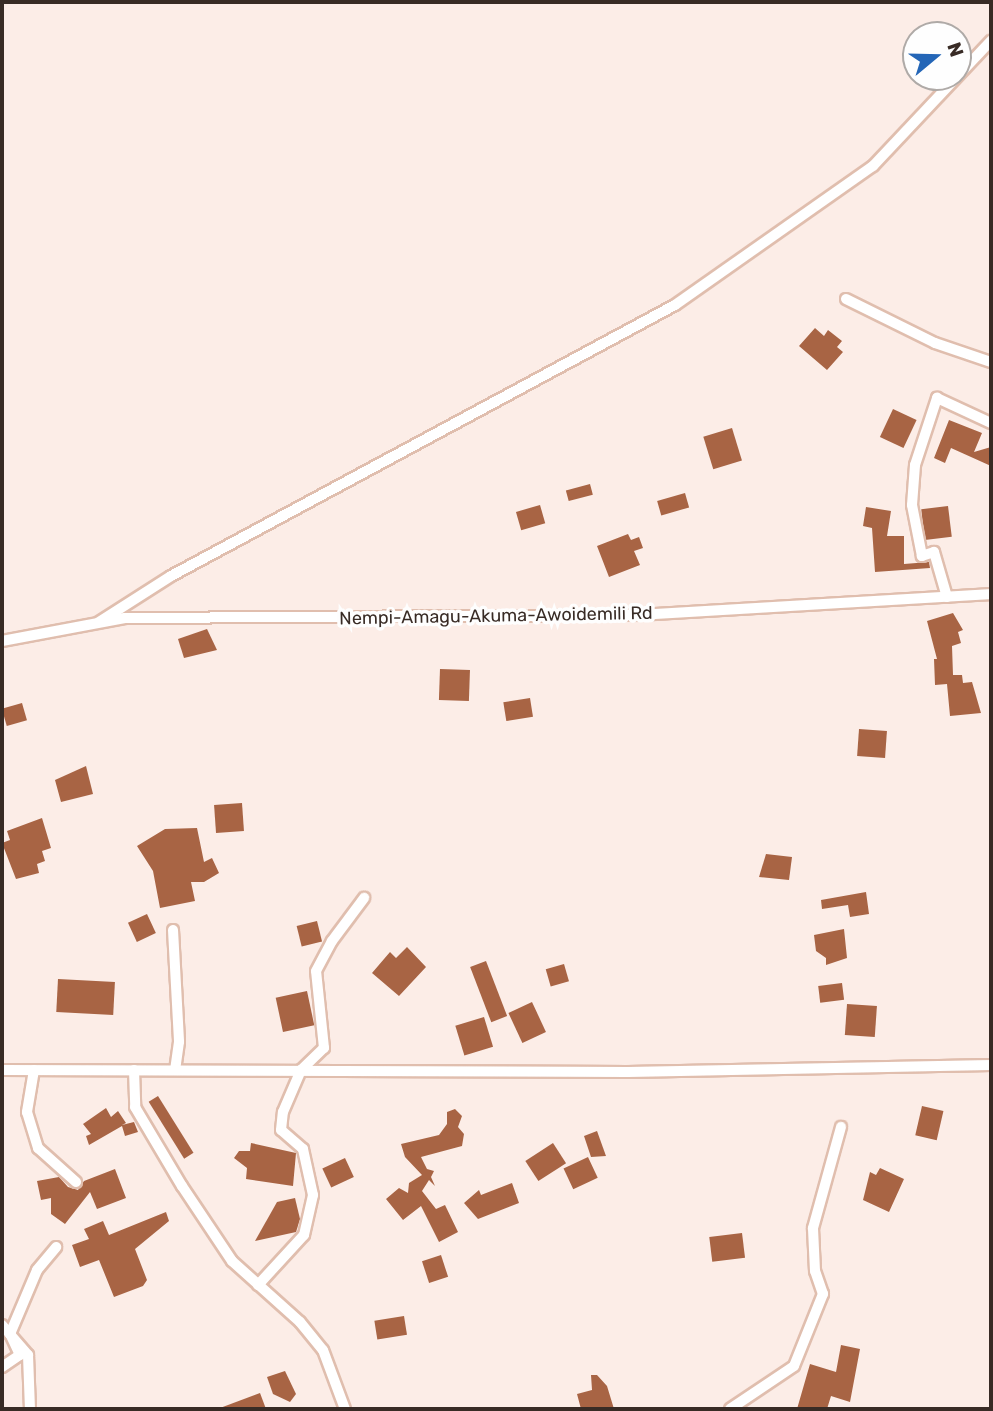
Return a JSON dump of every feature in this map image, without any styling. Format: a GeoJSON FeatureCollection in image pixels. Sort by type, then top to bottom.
{"type":"FeatureCollection","features":[{"type":"Feature","properties":{"kind":"street"},"geometry":{"type":"LineString","coordinates":[[99,622],[170,576],[675,305],[873,166],[991,41]]}},
{"type":"Feature","properties":{"kind":"street"},"geometry":{"type":"LineString","coordinates":[[846,299],[935,343],[991,362]]}},
{"type":"Feature","properties":{"kind":"street"},"geometry":{"type":"LineString","coordinates":[[947,597],[934,552],[922,556],[912,505],[915,465],[937,398],[991,424]]}},
{"type":"Feature","properties":{"kind":"street","name":"Nempi-Amagu-Akuma-Awoidemili Rd"},"geometry":{"type":"LineString","coordinates":[[2,641],[125,618],[639,615],[991,594]]}},
{"type":"Feature","properties":{"kind":"street"},"geometry":{"type":"LineString","coordinates":[[258,1285],[304,1235],[313,1195],[303,1149],[281,1129],[283,1112],[301,1070],[324,1048],[316,971],[332,941],[365,898]]}},
{"type":"Feature","properties":{"kind":"street"},"geometry":{"type":"LineString","coordinates":[[173,930],[179,1042],[175,1070]]}},
{"type":"Feature","properties":{"kind":"street"},"geometry":{"type":"LineString","coordinates":[[2,1070],[991,1065]]}},
{"type":"Feature","properties":{"kind":"street"},"geometry":{"type":"LineString","coordinates":[[34,1070],[27,1112],[38,1147],[76,1182]]}},
{"type":"Feature","properties":{"kind":"street"},"geometry":{"type":"LineString","coordinates":[[134,1070],[135,1107],[232,1261],[300,1322],[323,1350],[345,1409]]}},
{"type":"Feature","properties":{"kind":"street"},"geometry":{"type":"LineString","coordinates":[[730,1409],[794,1366],[823,1294],[815,1271],[813,1228],[841,1127]]}},
{"type":"Feature","properties":{"kind":"street"},"geometry":{"type":"LineString","coordinates":[[2,1367],[20,1355],[10,1334],[37,1270],[56,1247]]}},
{"type":"Feature","properties":{"kind":"street"},"geometry":{"type":"LineString","coordinates":[[2,1325],[29,1355],[30,1409]]}},
{"type":"Feature","properties":{"kind":"building"},"geometry":{"type":"Polygon","coordinates":[[[815,328],[824,336],[828,330],[842,341],[837,347],[843,352],[827,370],[799,346],[815,328]]]}},
{"type":"Feature","properties":{"kind":"building"},"geometry":{"type":"Polygon","coordinates":[[[893,409],[917,420],[903,448],[880,437],[893,409]]]}},
{"type":"Feature","properties":{"kind":"building"},"geometry":{"type":"Polygon","coordinates":[[[949,420],[982,433],[974,452],[991,447],[991,466],[951,448],[945,463],[934,458],[949,420]]]}},
{"type":"Feature","properties":{"kind":"building"},"geometry":{"type":"Polygon","coordinates":[[[732,428],[742,461],[713,469],[703,437],[732,428]]]}},
{"type":"Feature","properties":{"kind":"building"},"geometry":{"type":"Polygon","coordinates":[[[590,484],[593,495],[569,501],[566,490],[590,484]]]}},
{"type":"Feature","properties":{"kind":"building"},"geometry":{"type":"Polygon","coordinates":[[[685,493],[689,507],[661,515],[657,501],[685,493]]]}},
{"type":"Feature","properties":{"kind":"building"},"geometry":{"type":"Polygon","coordinates":[[[540,505],[545,523],[521,530],[516,512],[540,505]]]}},
{"type":"Feature","properties":{"kind":"building"},"geometry":{"type":"Polygon","coordinates":[[[948,506],[952,537],[925,540],[921,509],[948,506]]]}},
{"type":"Feature","properties":{"kind":"building"},"geometry":{"type":"Polygon","coordinates":[[[866,507],[891,511],[887,536],[904,536],[904,564],[929,562],[930,568],[875,572],[872,528],[863,526],[866,507]]]}},
{"type":"Feature","properties":{"kind":"building"},"geometry":{"type":"Polygon","coordinates":[[[628,534],[631,540],[639,537],[643,548],[634,551],[640,565],[609,577],[597,546],[628,534]]]}},
{"type":"Feature","properties":{"kind":"building"},"geometry":{"type":"Polygon","coordinates":[[[953,613],[963,630],[958,632],[961,643],[952,646],[953,675],[962,675],[963,683],[972,682],[981,713],[950,716],[947,684],[935,685],[934,659],[937,659],[927,621],[953,613]]]}},
{"type":"Feature","properties":{"kind":"building"},"geometry":{"type":"Polygon","coordinates":[[[207,629],[217,650],[184,658],[178,639],[207,629]]]}},
{"type":"Feature","properties":{"kind":"building"},"geometry":{"type":"Polygon","coordinates":[[[440,669],[470,670],[469,701],[439,700],[440,669]]]}},
{"type":"Feature","properties":{"kind":"building"},"geometry":{"type":"Polygon","coordinates":[[[530,698],[533,717],[506,721],[503,702],[530,698]]]}},
{"type":"Feature","properties":{"kind":"building"},"geometry":{"type":"Polygon","coordinates":[[[22,703],[27,720],[7,726],[2,709],[22,703]]]}},
{"type":"Feature","properties":{"kind":"building"},"geometry":{"type":"Polygon","coordinates":[[[859,729],[887,731],[885,758],[857,756],[859,729]]]}},
{"type":"Feature","properties":{"kind":"building"},"geometry":{"type":"Polygon","coordinates":[[[86,766],[93,794],[61,802],[55,780],[86,766]]]}},
{"type":"Feature","properties":{"kind":"building"},"geometry":{"type":"Polygon","coordinates":[[[242,803],[244,831],[216,833],[214,805],[242,803]]]}},
{"type":"Feature","properties":{"kind":"building"},"geometry":{"type":"Polygon","coordinates":[[[42,818],[51,848],[42,851],[45,861],[37,864],[39,873],[16,879],[2,843],[10,840],[7,831],[42,818]]]}},
{"type":"Feature","properties":{"kind":"building"},"geometry":{"type":"Polygon","coordinates":[[[197,828],[204,862],[212,858],[219,873],[204,882],[191,882],[195,901],[160,908],[153,871],[137,846],[165,829],[197,828]]]}},
{"type":"Feature","properties":{"kind":"building"},"geometry":{"type":"Polygon","coordinates":[[[766,854],[792,857],[789,880],[759,877],[766,854]]]}},
{"type":"Feature","properties":{"kind":"building"},"geometry":{"type":"Polygon","coordinates":[[[866,892],[869,914],[850,917],[848,905],[822,909],[821,900],[866,892]]]}},
{"type":"Feature","properties":{"kind":"building"},"geometry":{"type":"Polygon","coordinates":[[[147,914],[156,933],[137,942],[128,923],[147,914]]]}},
{"type":"Feature","properties":{"kind":"building"},"geometry":{"type":"Polygon","coordinates":[[[317,921],[322,941],[302,946],[297,926],[317,921]]]}},
{"type":"Feature","properties":{"kind":"building"},"geometry":{"type":"Polygon","coordinates":[[[844,929],[847,958],[826,965],[826,958],[816,951],[814,935],[844,929]]]}},
{"type":"Feature","properties":{"kind":"building"},"geometry":{"type":"Polygon","coordinates":[[[407,947],[426,967],[399,996],[372,973],[390,952],[396,958],[407,947]]]}},
{"type":"Feature","properties":{"kind":"building"},"geometry":{"type":"Polygon","coordinates":[[[486,961],[507,1016],[491,1022],[470,967],[486,961]]]}},
{"type":"Feature","properties":{"kind":"building"},"geometry":{"type":"Polygon","coordinates":[[[564,964],[569,981],[551,987],[546,969],[564,964]]]}},
{"type":"Feature","properties":{"kind":"building"},"geometry":{"type":"Polygon","coordinates":[[[58,979],[115,982],[113,1015],[56,1012],[58,979]]]}},
{"type":"Feature","properties":{"kind":"building"},"geometry":{"type":"Polygon","coordinates":[[[842,983],[844,1000],[820,1003],[818,986],[842,983]]]}},
{"type":"Feature","properties":{"kind":"building"},"geometry":{"type":"Polygon","coordinates":[[[307,991],[314,1025],[283,1032],[276,998],[307,991]]]}},
{"type":"Feature","properties":{"kind":"building"},"geometry":{"type":"Polygon","coordinates":[[[532,1002],[546,1032],[522,1043],[508,1013],[532,1002]]]}},
{"type":"Feature","properties":{"kind":"building"},"geometry":{"type":"Polygon","coordinates":[[[847,1004],[877,1006],[875,1037],[845,1035],[847,1004]]]}},
{"type":"Feature","properties":{"kind":"building"},"geometry":{"type":"Polygon","coordinates":[[[484,1017],[493,1047],[464,1055],[455,1026],[484,1017]]]}},
{"type":"Feature","properties":{"kind":"building"},"geometry":{"type":"Polygon","coordinates":[[[158,1096],[194,1153],[184,1159],[149,1102],[158,1096]]]}},
{"type":"Feature","properties":{"kind":"building"},"geometry":{"type":"Polygon","coordinates":[[[922,1106],[943,1111],[937,1140],[915,1135],[922,1106]]]}},
{"type":"Feature","properties":{"kind":"building"},"geometry":{"type":"Polygon","coordinates":[[[106,1108],[111,1117],[118,1111],[126,1123],[122,1125],[134,1122],[138,1132],[125,1136],[122,1126],[89,1145],[86,1136],[91,1134],[83,1124],[106,1108]]]}},
{"type":"Feature","properties":{"kind":"building"},"geometry":{"type":"Polygon","coordinates":[[[455,1109],[462,1116],[458,1127],[464,1134],[462,1146],[421,1157],[427,1169],[434,1171],[431,1177],[435,1186],[429,1180],[422,1191],[436,1209],[445,1205],[458,1232],[439,1242],[421,1206],[403,1220],[386,1199],[399,1188],[408,1193],[409,1183],[422,1175],[405,1157],[401,1144],[439,1135],[447,1124],[447,1112],[455,1109]]]}},
{"type":"Feature","properties":{"kind":"building"},"geometry":{"type":"Polygon","coordinates":[[[597,1131],[606,1156],[591,1157],[584,1136],[597,1131]]]}},
{"type":"Feature","properties":{"kind":"building"},"geometry":{"type":"Polygon","coordinates":[[[251,1143],[296,1153],[293,1186],[246,1179],[247,1168],[234,1158],[239,1151],[250,1151],[251,1143]]]}},
{"type":"Feature","properties":{"kind":"building"},"geometry":{"type":"Polygon","coordinates":[[[553,1143],[566,1163],[538,1181],[525,1161],[553,1143]]]}},
{"type":"Feature","properties":{"kind":"building"},"geometry":{"type":"Polygon","coordinates":[[[588,1157],[598,1178],[573,1189],[564,1168],[588,1157]]]}},
{"type":"Feature","properties":{"kind":"building"},"geometry":{"type":"Polygon","coordinates":[[[345,1158],[354,1177],[331,1188],[322,1169],[345,1158]]]}},
{"type":"Feature","properties":{"kind":"building"},"geometry":{"type":"Polygon","coordinates":[[[880,1168],[904,1179],[889,1212],[863,1200],[870,1172],[876,1175],[880,1168]]]}},
{"type":"Feature","properties":{"kind":"building"},"geometry":{"type":"Polygon","coordinates":[[[115,1169],[126,1198],[97,1209],[90,1192],[65,1224],[51,1214],[51,1198],[41,1200],[37,1181],[59,1177],[68,1187],[78,1190],[84,1181],[115,1169]]]}},
{"type":"Feature","properties":{"kind":"building"},"geometry":{"type":"Polygon","coordinates":[[[512,1183],[519,1203],[478,1219],[464,1203],[479,1190],[481,1195],[512,1183]]]}},
{"type":"Feature","properties":{"kind":"building"},"geometry":{"type":"Polygon","coordinates":[[[295,1198],[300,1219],[296,1232],[255,1241],[277,1202],[295,1198]]]}},
{"type":"Feature","properties":{"kind":"building"},"geometry":{"type":"Polygon","coordinates":[[[166,1212],[169,1221],[135,1249],[147,1280],[143,1286],[114,1297],[99,1260],[80,1267],[72,1245],[89,1239],[84,1229],[103,1221],[109,1235],[166,1212]]]}},
{"type":"Feature","properties":{"kind":"building"},"geometry":{"type":"Polygon","coordinates":[[[742,1233],[745,1258],[712,1262],[709,1237],[742,1233]]]}},
{"type":"Feature","properties":{"kind":"building"},"geometry":{"type":"Polygon","coordinates":[[[441,1255],[448,1277],[429,1283],[422,1261],[441,1255]]]}},
{"type":"Feature","properties":{"kind":"building"},"geometry":{"type":"Polygon","coordinates":[[[404,1316],[407,1335],[377,1339],[374,1321],[404,1316]]]}},
{"type":"Feature","properties":{"kind":"building"},"geometry":{"type":"Polygon","coordinates":[[[841,1345],[860,1349],[850,1402],[831,1396],[827,1409],[797,1409],[810,1364],[836,1372],[841,1345]]]}},
{"type":"Feature","properties":{"kind":"building"},"geometry":{"type":"Polygon","coordinates":[[[285,1371],[296,1394],[290,1402],[273,1394],[267,1377],[285,1371]]]}},
{"type":"Feature","properties":{"kind":"building"},"geometry":{"type":"Polygon","coordinates":[[[591,1375],[597,1375],[607,1386],[614,1409],[581,1409],[577,1394],[592,1390],[591,1375]]]}},
{"type":"Feature","properties":{"kind":"building"},"geometry":{"type":"Polygon","coordinates":[[[260,1393],[266,1409],[220,1409],[220,1408],[260,1393]]]}}]}
